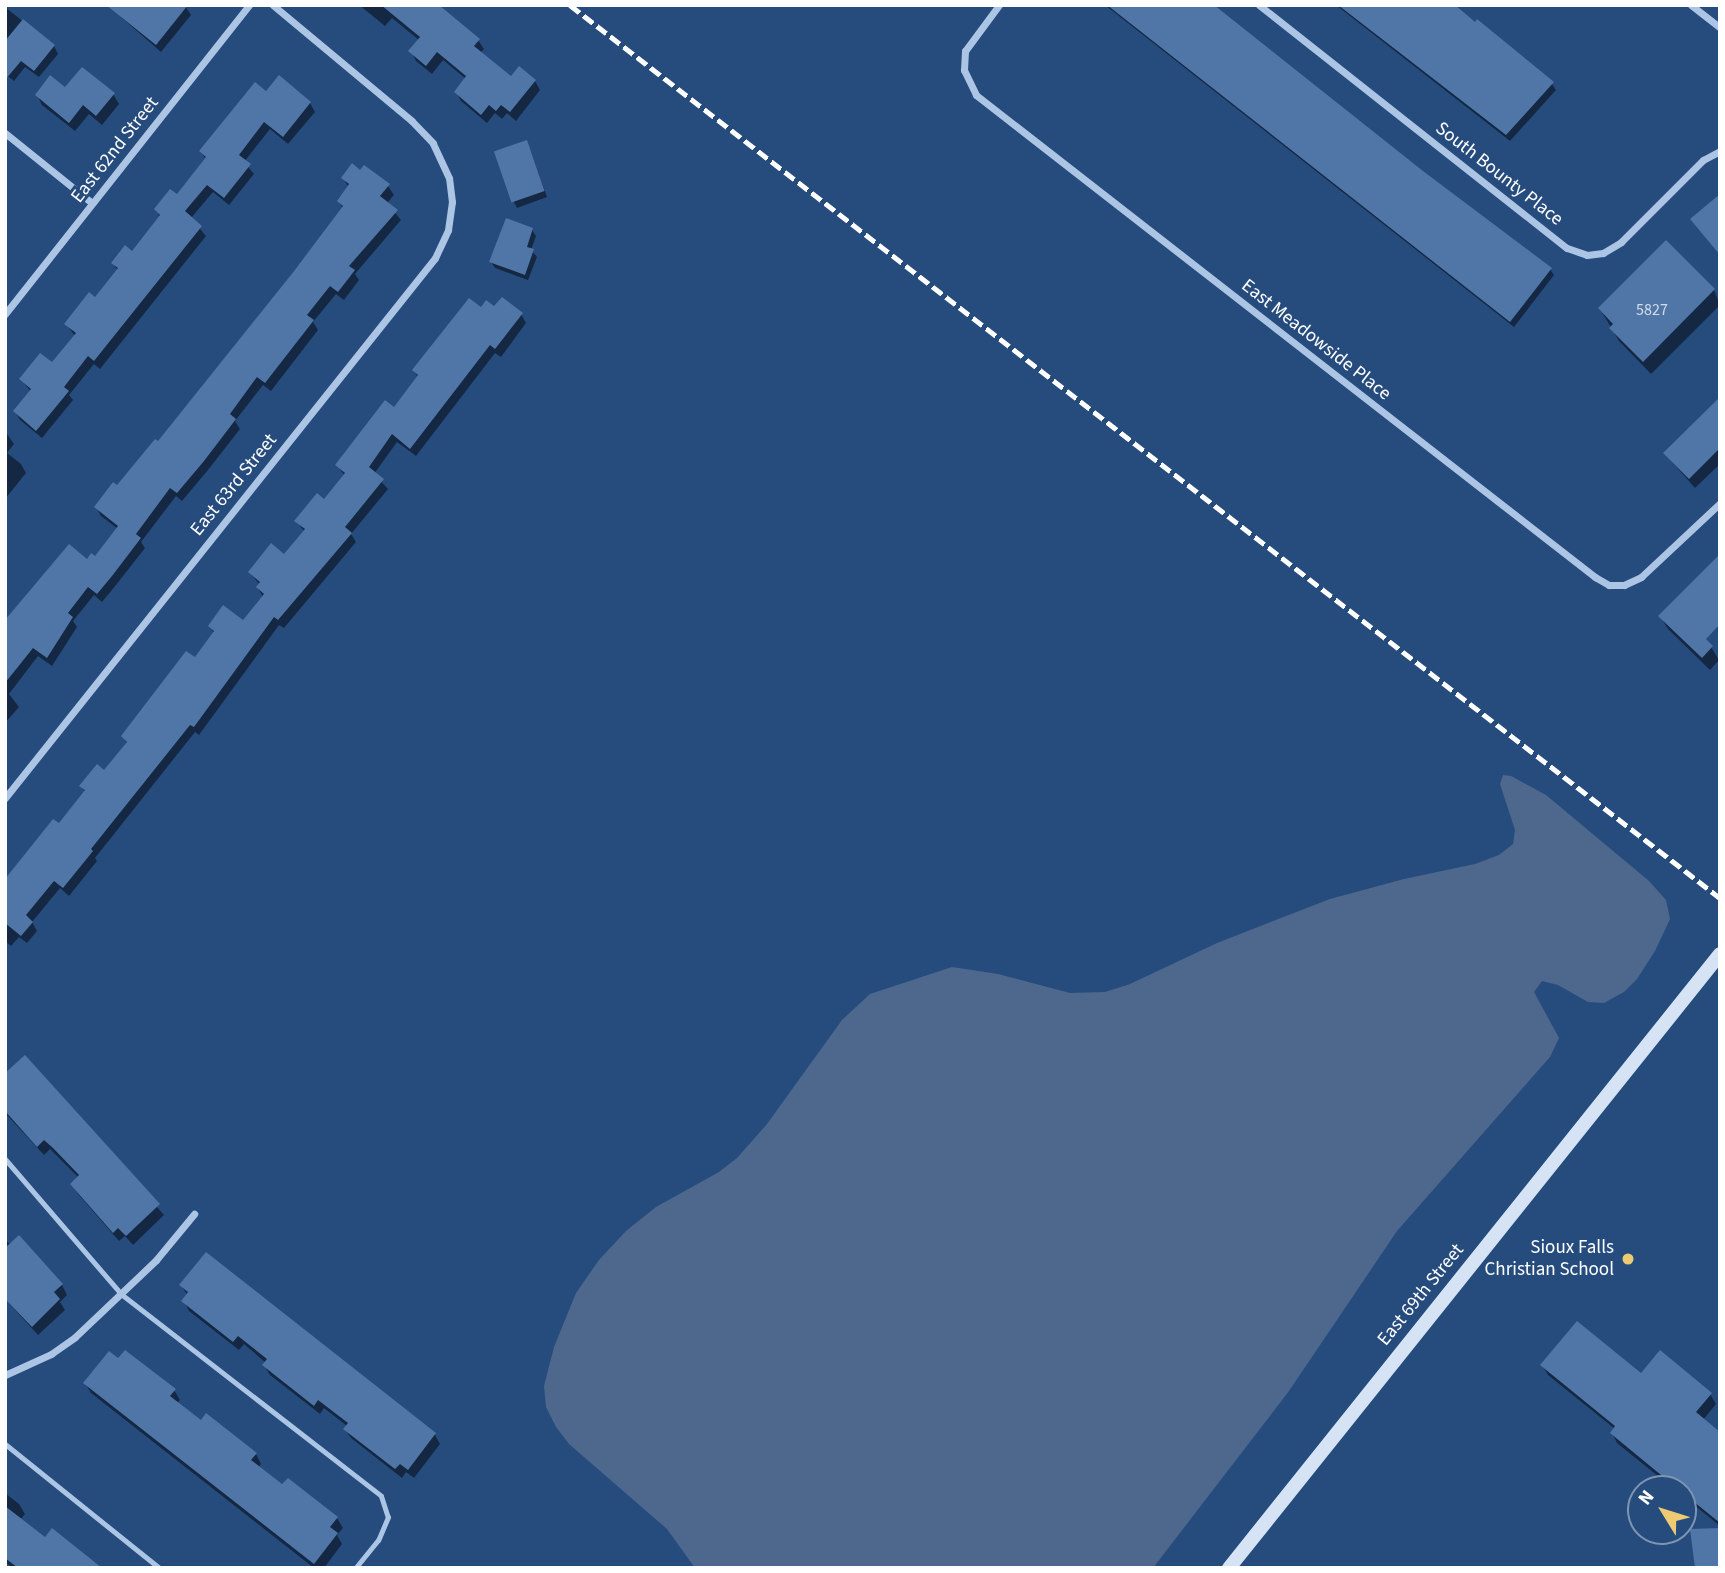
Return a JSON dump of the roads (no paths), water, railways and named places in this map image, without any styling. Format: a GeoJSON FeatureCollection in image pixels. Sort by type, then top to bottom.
{"type":"FeatureCollection","features":[{"type":"Feature","properties":{"kind":"main road","name":"East 69th Street"},"geometry":{"type":"LineString","coordinates":[[1231,1566],[1720,954]]}},
{"type":"Feature","properties":{"kind":"street","name":"East 62nd Street"},"geometry":{"type":"LineString","coordinates":[[5,314],[249,5]]}},
{"type":"Feature","properties":{"kind":"street","name":"East 63rd Street"},"geometry":{"type":"LineString","coordinates":[[5,798],[435,258],[448,230],[452,202],[449,178],[433,143],[412,121],[274,5]]}},
{"type":"Feature","properties":{"kind":"street","name":"East Meadowside Place"},"geometry":{"type":"LineString","coordinates":[[999,5],[965,51],[964,70],[968,84],[976,95],[1595,578],[1609,585],[1624,585],[1641,577],[1720,503]]}},
{"type":"Feature","properties":{"kind":"street","name":"South Bounty Place"},"geometry":{"type":"LineString","coordinates":[[1259,5],[1567,248],[1587,255],[1603,253],[1621,242],[1703,160],[1720,151]]}},
{"type":"Feature","properties":{"kind":"street"},"geometry":{"type":"LineString","coordinates":[[1691,5],[1720,28]]}},
{"type":"Feature","properties":{"kind":"street"},"geometry":{"type":"LineString","coordinates":[[5,133],[92,203]]}},
{"type":"Feature","properties":{"kind":"street"},"geometry":{"type":"LineString","coordinates":[[5,1374],[51,1354],[75,1337],[156,1260],[194,1214]]}},
{"type":"Feature","properties":{"kind":"lane"},"geometry":{"type":"LineString","coordinates":[[5,1159],[121,1294],[381,1496],[388,1517],[378,1541],[355,1568]]}},
{"type":"Feature","properties":{"kind":"lane"},"geometry":{"type":"LineString","coordinates":[[5,1444],[159,1568]]}},
{"type":"Feature","properties":{"kind":"water"},"geometry":{"type":"Polygon","coordinates":[[[1503,775],[1511,776],[1546,795],[1649,881],[1666,900],[1670,919],[1655,951],[1637,979],[1624,992],[1604,1003],[1588,1002],[1558,985],[1542,981],[1534,992],[1559,1038],[1550,1057],[1397,1231],[1289,1391],[1153,1568],[695,1568],[667,1529],[569,1444],[556,1427],[546,1407],[544,1386],[554,1347],[576,1293],[599,1260],[626,1231],[656,1207],[719,1172],[737,1158],[767,1124],[842,1020],[870,994],[952,967],[998,974],[1070,993],[1105,992],[1130,984],[1217,943],[1330,899],[1475,864],[1499,855],[1513,844],[1515,830],[1500,784],[1503,775]]]}},
{"type":"Feature","properties":{"kind":"railway"},"geometry":{"type":"LineString","coordinates":[[570,5],[1720,898]]}},
{"type":"Feature","properties":{"kind":"place","name":"Sioux Falls Christian School"},"geometry":{"type":"Point","coordinates":[1628,1259]}}]}
